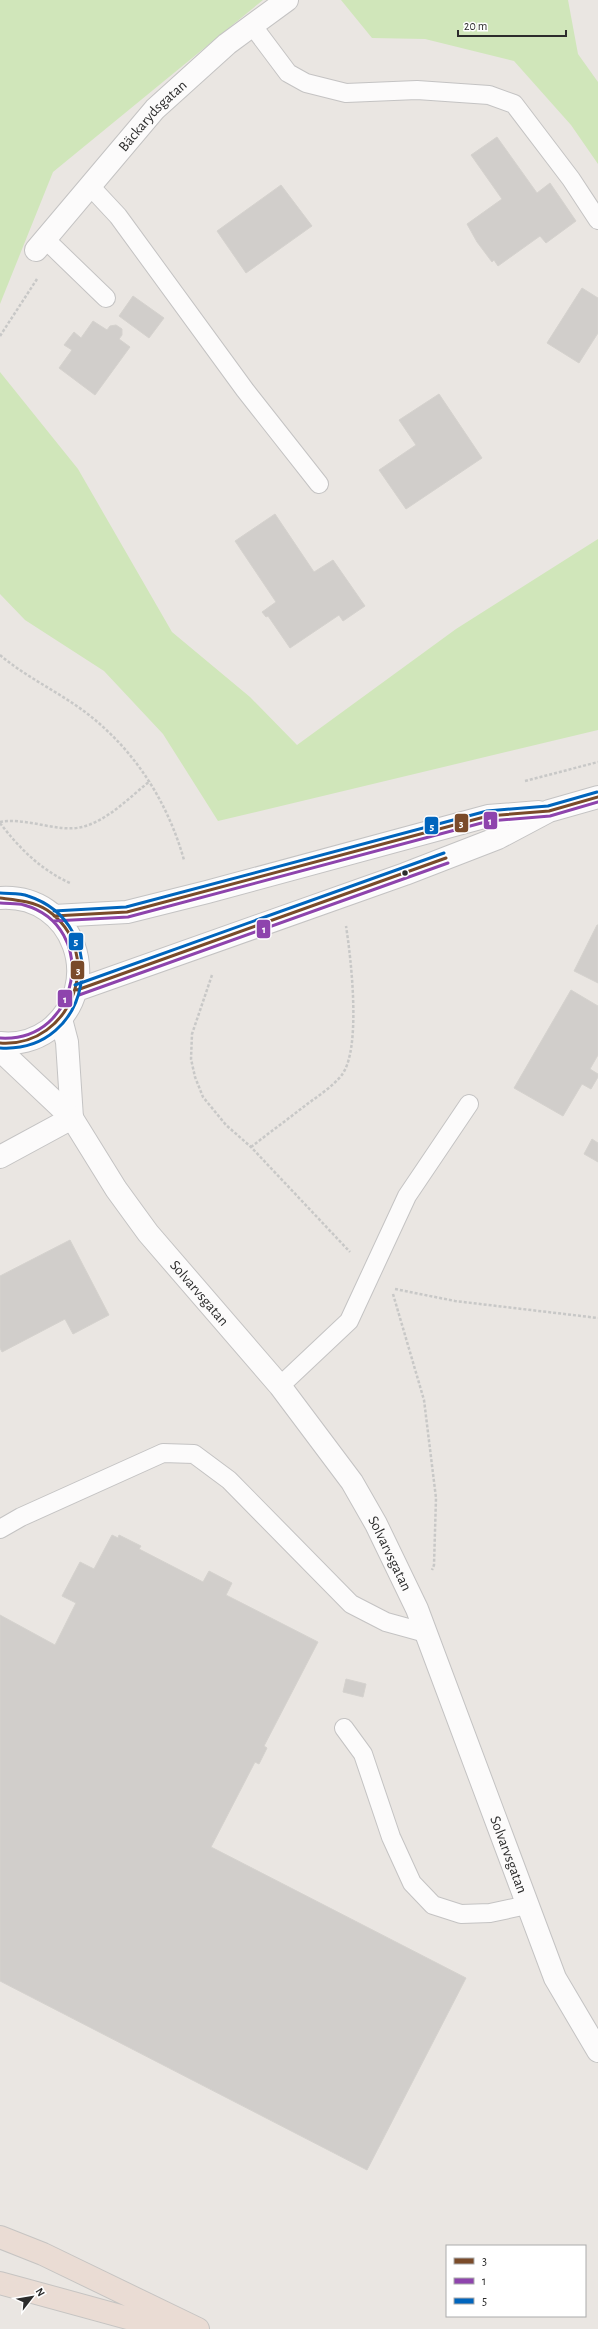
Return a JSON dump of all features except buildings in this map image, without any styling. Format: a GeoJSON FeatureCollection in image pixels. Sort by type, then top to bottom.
{"type":"FeatureCollection","features":[{"type":"Feature","properties":{"kind":"highway"},"geometry":{"type":"LineString","coordinates":[[0,2237],[43,2254],[198,2329]]}},
{"type":"Feature","properties":{"kind":"highway"},"geometry":{"type":"LineString","coordinates":[[0,2283],[168,2329]]}},
{"type":"Feature","properties":{"kind":"street","name":"Bäckarydsgatan"},"geometry":{"type":"LineString","coordinates":[[40,245],[155,109],[227,44],[279,2]]}},
{"type":"Feature","properties":{"kind":"street"},"geometry":{"type":"LineString","coordinates":[[54,916],[127,912],[207,892],[488,816],[549,811],[598,797]]}},
{"type":"Feature","properties":{"kind":"street"},"geometry":{"type":"LineString","coordinates":[[77,990],[405,874],[498,838],[549,811]]}},
{"type":"Feature","properties":{"kind":"street"},"geometry":{"type":"LineString","coordinates":[[0,1043],[14,1044],[35,1038],[45,1033],[61,1019],[73,1000],[77,990],[79,967],[74,944],[54,916],[36,904],[5,895]]}},
{"type":"Feature","properties":{"kind":"street"},"geometry":{"type":"LineString","coordinates":[[61,1019],[67,1042],[72,1118]]}},
{"type":"Feature","properties":{"kind":"street"},"geometry":{"type":"LineString","coordinates":[[0,1050],[72,1118]]}},
{"type":"Feature","properties":{"kind":"street"},"geometry":{"type":"LineString","coordinates":[[0,1157],[72,1118]]}},
{"type":"Feature","properties":{"kind":"street","name":"Solvarvsgatan"},"geometry":{"type":"LineString","coordinates":[[72,1118],[116,1189],[148,1233],[280,1386],[317,1432],[352,1482],[376,1524],[417,1610],[555,1978],[598,2051]]}},
{"type":"Feature","properties":{"kind":"lane"},"geometry":{"type":"LineString","coordinates":[[252,25],[288,73],[306,83],[346,93],[417,90],[489,95],[514,104],[571,179],[598,220]]}},
{"type":"Feature","properties":{"kind":"lane"},"geometry":{"type":"LineString","coordinates":[[90,186],[118,216],[245,390],[319,484]]}},
{"type":"Feature","properties":{"kind":"lane"},"geometry":{"type":"LineString","coordinates":[[40,245],[106,298]]}},
{"type":"Feature","properties":{"kind":"lane"},"geometry":{"type":"LineString","coordinates":[[280,1386],[349,1321],[407,1196],[469,1104]]}},
{"type":"Feature","properties":{"kind":"lane"},"geometry":{"type":"LineString","coordinates":[[0,1529],[22,1516],[163,1453],[194,1454],[229,1480],[351,1604],[386,1622],[426,1633]]}},
{"type":"Feature","properties":{"kind":"lane"},"geometry":{"type":"LineString","coordinates":[[344,1728],[363,1754],[391,1837],[412,1883],[433,1905],[461,1914],[490,1913],[527,1905]]}},
{"type":"Feature","properties":{"kind":"path"},"geometry":{"type":"LineString","coordinates":[[0,336],[37,280],[40,245]]}},
{"type":"Feature","properties":{"kind":"path"},"geometry":{"type":"LineString","coordinates":[[0,655],[88,715],[119,743],[150,781],[167,812],[184,860]]}},
{"type":"Feature","properties":{"kind":"path"},"geometry":{"type":"LineString","coordinates":[[519,783],[598,762]]}},
{"type":"Feature","properties":{"kind":"path"},"geometry":{"type":"LineString","coordinates":[[75,885],[48,872],[18,846],[0,823],[12,820],[81,828],[100,819],[150,781]]}},
{"type":"Feature","properties":{"kind":"path"},"geometry":{"type":"LineString","coordinates":[[250,1147],[328,1089],[342,1075],[350,1059],[353,1026],[351,957],[345,921]]}},
{"type":"Feature","properties":{"kind":"path"},"geometry":{"type":"LineString","coordinates":[[213,968],[213,974],[192,1034],[191,1059],[195,1077],[203,1097],[212,1109],[370,1274]]}},
{"type":"Feature","properties":{"kind":"path"},"geometry":{"type":"LineString","coordinates":[[417,1610],[434,1564],[436,1498],[424,1400],[391,1288],[455,1301],[598,1318]]}},
{"type":"Feature","properties":{"kind":"green space"},"geometry":{"type":"Polygon","coordinates":[[[0,0],[263,0],[53,172],[0,304],[0,0]]]}},
{"type":"Feature","properties":{"kind":"green space"},"geometry":{"type":"Polygon","coordinates":[[[341,0],[568,0],[578,54],[598,82],[598,164],[571,125],[514,61],[425,39],[372,38],[341,0]]]}},
{"type":"Feature","properties":{"kind":"green space"},"geometry":{"type":"Polygon","coordinates":[[[0,372],[78,469],[172,632],[250,697],[297,745],[456,629],[598,539],[598,730],[218,821],[163,734],[104,671],[25,620],[0,594],[0,372]]]}},
{"type":"Feature","properties":{"kind":"transit line","name":"5"},"geometry":{"type":"LineString","coordinates":[[54,911],[126,907],[487,811],[548,806],[597,792]]}},
{"type":"Feature","properties":{"kind":"transit line","name":"3"},"geometry":{"type":"LineString","coordinates":[[54,916],[127,912],[488,816],[549,811],[598,797]]}},
{"type":"Feature","properties":{"kind":"transit line","name":"1"},"geometry":{"type":"LineString","coordinates":[[54,921],[128,917],[489,821],[550,816],[598,802]]}},
{"type":"Feature","properties":{"kind":"transit line","name":"5"},"geometry":{"type":"LineString","coordinates":[[75,985],[444,853]]}},
{"type":"Feature","properties":{"kind":"transit line","name":"3"},"geometry":{"type":"LineString","coordinates":[[77,990],[446,858]]}},
{"type":"Feature","properties":{"kind":"transit line","name":"1"},"geometry":{"type":"LineString","coordinates":[[79,995],[448,863]]}},
{"type":"Feature","properties":{"kind":"transit line","name":"5"},"geometry":{"type":"LineString","coordinates":[[0,893],[25,895],[55,911],[73,932],[81,958],[81,985],[72,1010],[55,1031],[31,1044],[0,1048]]}},
{"type":"Feature","properties":{"kind":"transit line","name":"3"},"geometry":{"type":"LineString","coordinates":[[0,898],[30,903],[47,910],[65,928],[75,949],[78,971],[73,994],[63,1014],[47,1030],[25,1040],[0,1043]]}},
{"type":"Feature","properties":{"kind":"transit line","name":"1"},"geometry":{"type":"LineString","coordinates":[[0,903],[24,905],[48,917],[64,935],[71,958],[71,981],[63,1004],[49,1022],[27,1035],[0,1038]]}}]}
